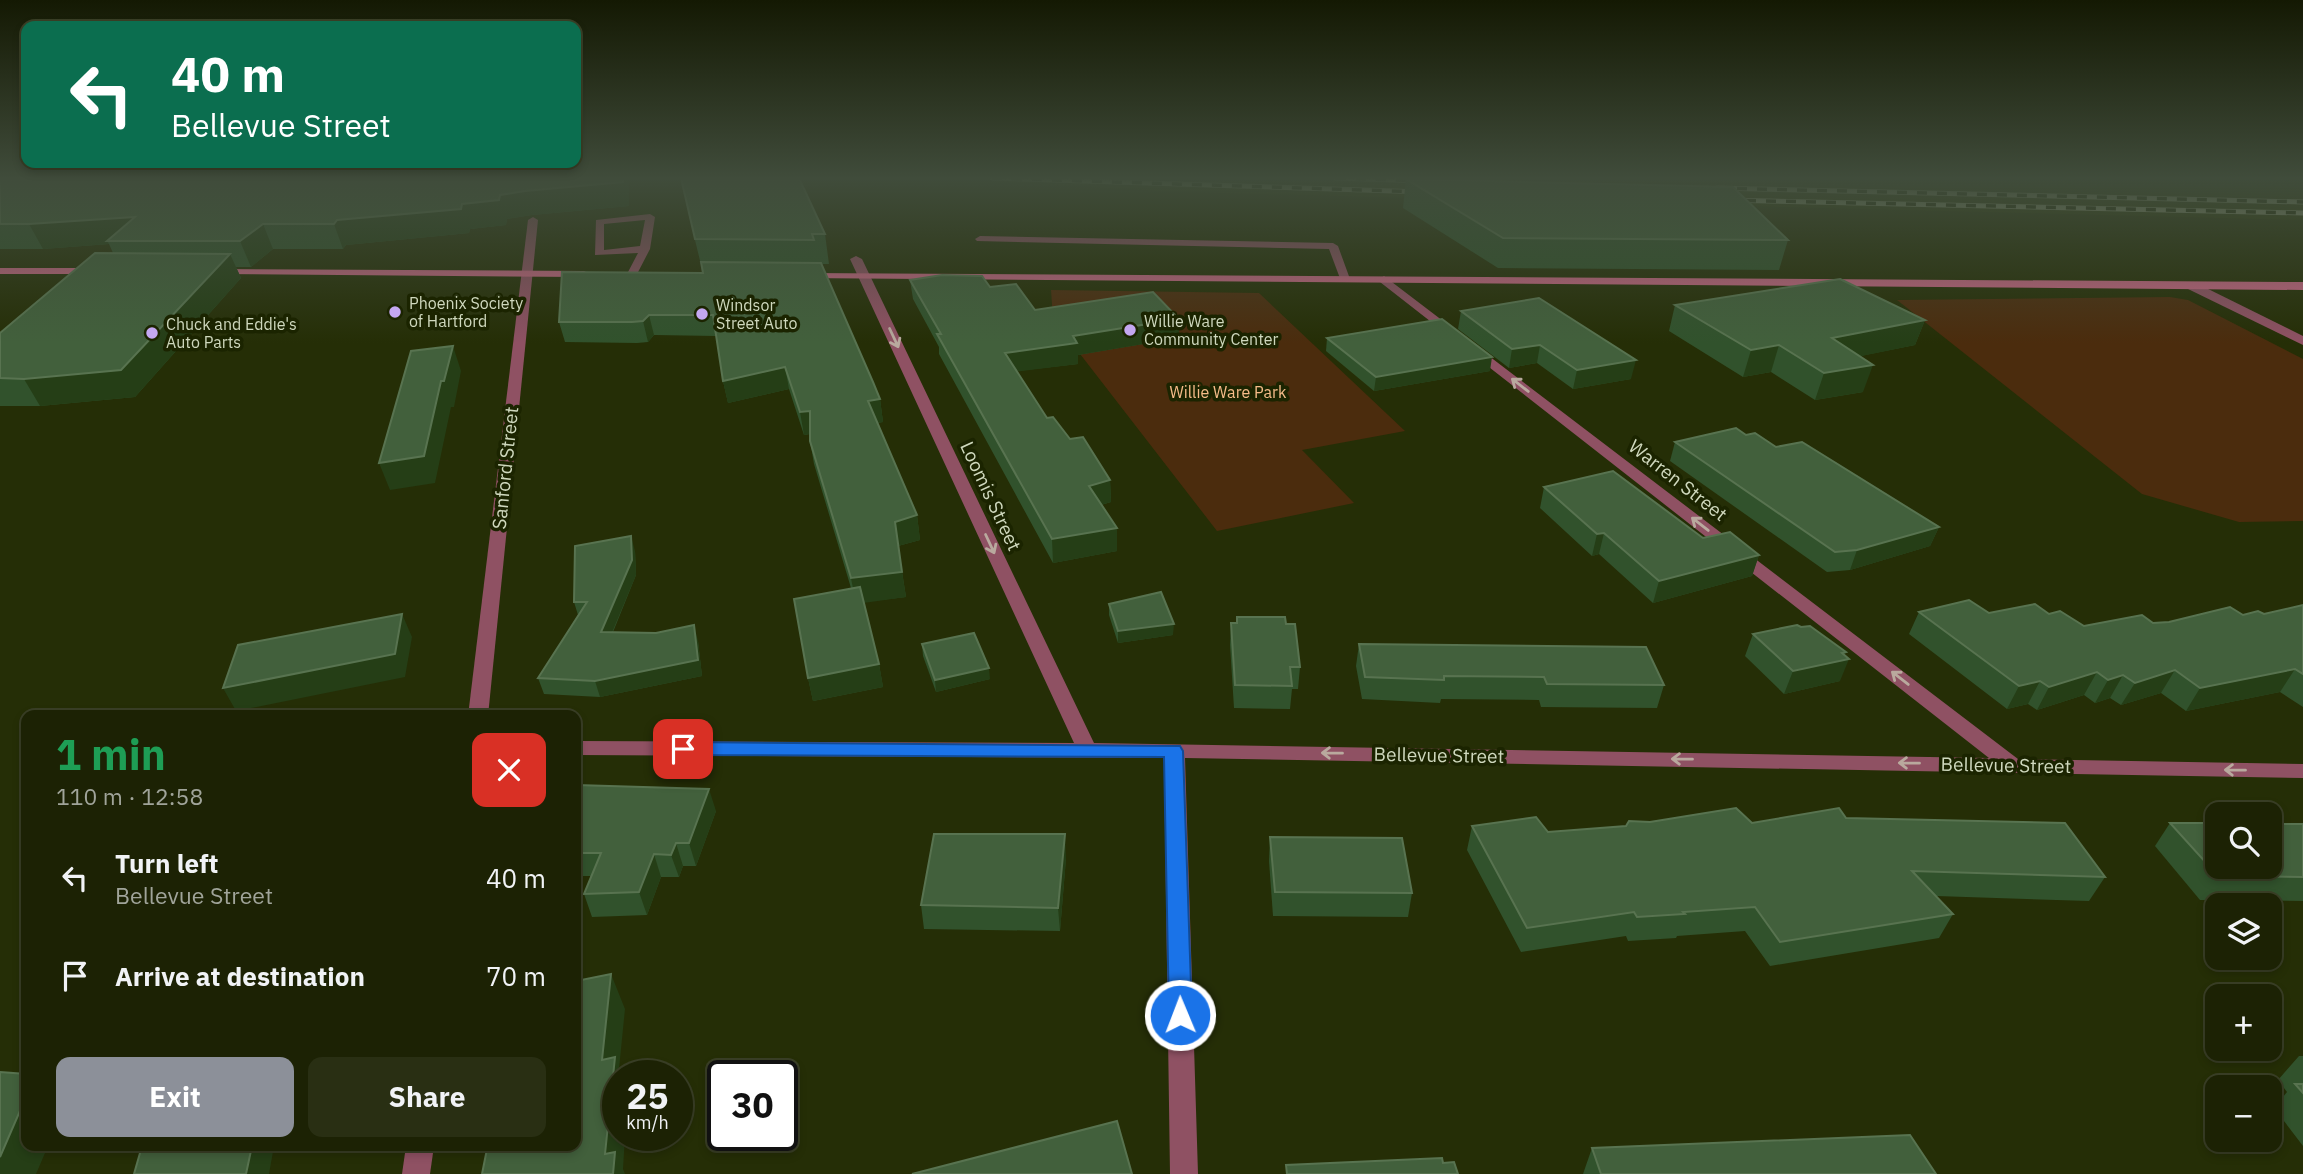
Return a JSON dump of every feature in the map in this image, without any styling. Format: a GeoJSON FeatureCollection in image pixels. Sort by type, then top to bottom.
{"type":"FeatureCollection","features":[{"type":"Feature","properties":{"kind":"main road"},"geometry":{"type":"LineString","coordinates":[[0,271],[113,271]]}},
{"type":"Feature","properties":{"kind":"main road"},"geometry":{"type":"LineString","coordinates":[[210,272],[593,274]]}},
{"type":"Feature","properties":{"kind":"main road"},"geometry":{"type":"LineString","coordinates":[[619,274],[646,274]]}},
{"type":"Feature","properties":{"kind":"main road"},"geometry":{"type":"LineString","coordinates":[[796,275],[2303,286]]}},
{"type":"Feature","properties":{"kind":"street","name":"Sanford Street"},"geometry":{"type":"LineString","coordinates":[[479,710],[532,233]]}},
{"type":"Feature","properties":{"kind":"street","name":"Loomis Street"},"geometry":{"type":"LineString","coordinates":[[856,259],[1087,750]]}},
{"type":"Feature","properties":{"kind":"street","name":"Warren Street"},"geometry":{"type":"LineString","coordinates":[[1384,280],[2012,765]]}},
{"type":"Feature","properties":{"kind":"street"},"geometry":{"type":"LineString","coordinates":[[2190,285],[2303,341]]}},
{"type":"Feature","properties":{"kind":"street","name":"Bellevue Street"},"geometry":{"type":"LineString","coordinates":[[581,748],[1174,751],[2303,771]]}},
{"type":"Feature","properties":{"kind":"street"},"geometry":{"type":"LineString","coordinates":[[1174,751],[1184,1174]]}},
{"type":"Feature","properties":{"kind":"street"},"geometry":{"type":"LineString","coordinates":[[416,1174],[419,1151]]}},
{"type":"Feature","properties":{"kind":"lane"},"geometry":{"type":"LineString","coordinates":[[599,233],[599,253],[645,249]]}},
{"type":"Feature","properties":{"kind":"lane"},"geometry":{"type":"LineString","coordinates":[[632,274],[645,249],[648,233]]}},
{"type":"Feature","properties":{"kind":"lane"},"geometry":{"type":"LineString","coordinates":[[980,239],[1333,246],[1345,279]]}},
{"type":"Feature","properties":{"kind":"green space","name":"Willie Ware Park"},"geometry":{"type":"Polygon","coordinates":[[[1051,290],[1259,293],[1405,431],[1302,450],[1354,503],[1217,531],[1053,319],[1051,290]]]}},
{"type":"Feature","properties":{"kind":"green space"},"geometry":{"type":"Polygon","coordinates":[[[2170,297],[2188,300],[2303,359],[2303,521],[2239,522],[2142,494],[1897,300],[2170,297]]]}},
{"type":"Feature","properties":{"kind":"building"},"geometry":{"type":"Polygon","coordinates":[[[117,233],[251,233],[240,241],[107,241],[117,233]]]}},
{"type":"Feature","properties":{"kind":"building"},"geometry":{"type":"Polygon","coordinates":[[[694,233],[825,234],[812,234],[814,240],[695,239],[694,233]]]}},
{"type":"Feature","properties":{"kind":"building"},"geometry":{"type":"Polygon","coordinates":[[[1494,233],[1781,233],[1788,240],[1503,238],[1494,233]]]}},
{"type":"Feature","properties":{"kind":"building"},"geometry":{"type":"Polygon","coordinates":[[[95,253],[230,254],[121,370],[24,379],[0,378],[0,333],[95,253]]]}},
{"type":"Feature","properties":{"kind":"building"},"geometry":{"type":"Polygon","coordinates":[[[701,262],[821,263],[880,399],[868,401],[917,515],[895,522],[902,572],[851,578],[810,441],[810,411],[800,412],[785,367],[723,381],[713,315],[649,315],[643,321],[632,322],[559,322],[562,272],[703,273],[701,262]]]}},
{"type":"Feature","properties":{"kind":"building"},"geometry":{"type":"Polygon","coordinates":[[[942,275],[982,276],[990,287],[1016,284],[1035,310],[1153,292],[1179,319],[1073,336],[1077,343],[1005,353],[1047,418],[1053,417],[1070,439],[1083,437],[1110,480],[1089,486],[1117,528],[1052,539],[937,334],[941,334],[910,280],[942,275]]]}},
{"type":"Feature","properties":{"kind":"building"},"geometry":{"type":"Polygon","coordinates":[[[1840,279],[1925,320],[1832,338],[1873,365],[1824,373],[1779,345],[1751,350],[1675,305],[1840,279]]]}},
{"type":"Feature","properties":{"kind":"building"},"geometry":{"type":"Polygon","coordinates":[[[1539,298],[1636,360],[1577,370],[1540,345],[1512,349],[1461,311],[1539,298]]]}},
{"type":"Feature","properties":{"kind":"building"},"geometry":{"type":"Polygon","coordinates":[[[1442,319],[1492,357],[1376,377],[1327,338],[1442,319]]]}},
{"type":"Feature","properties":{"kind":"building"},"geometry":{"type":"Polygon","coordinates":[[[453,346],[444,381],[441,381],[424,456],[379,463],[411,351],[453,346]]]}},
{"type":"Feature","properties":{"kind":"building"},"geometry":{"type":"Polygon","coordinates":[[[1736,428],[1746,435],[1755,433],[1776,447],[1802,442],[1939,527],[1857,550],[1835,552],[1675,442],[1736,428]]]}},
{"type":"Feature","properties":{"kind":"building"},"geometry":{"type":"Polygon","coordinates":[[[1613,471],[1703,538],[1730,532],[1759,555],[1659,581],[1604,533],[1597,534],[1544,487],[1613,471]]]}},
{"type":"Feature","properties":{"kind":"building"},"geometry":{"type":"Polygon","coordinates":[[[631,536],[632,560],[601,632],[656,633],[694,625],[698,660],[595,681],[538,678],[587,602],[574,602],[575,546],[631,536]]]}},
{"type":"Feature","properties":{"kind":"building"},"geometry":{"type":"Polygon","coordinates":[[[860,587],[879,664],[808,678],[794,599],[860,587]]]}},
{"type":"Feature","properties":{"kind":"building"},"geometry":{"type":"Polygon","coordinates":[[[1161,592],[1174,624],[1118,631],[1109,604],[1161,592]]]}},
{"type":"Feature","properties":{"kind":"building"},"geometry":{"type":"Polygon","coordinates":[[[1969,600],[1989,613],[2035,604],[2049,614],[2060,611],[2084,626],[2142,615],[2153,623],[2169,622],[2230,607],[2243,615],[2258,611],[2264,614],[2303,605],[2303,674],[2295,669],[2200,688],[2175,670],[2135,683],[2123,675],[2108,680],[2097,672],[2049,687],[2040,681],[2019,686],[1919,612],[1969,600]]]}},
{"type":"Feature","properties":{"kind":"building"},"geometry":{"type":"Polygon","coordinates":[[[402,614],[395,654],[223,688],[238,645],[402,614]]]}},
{"type":"Feature","properties":{"kind":"building"},"geometry":{"type":"Polygon","coordinates":[[[1237,617],[1285,617],[1286,624],[1295,624],[1300,667],[1290,667],[1292,686],[1235,685],[1231,623],[1237,623],[1237,617]]]}},
{"type":"Feature","properties":{"kind":"building"},"geometry":{"type":"Polygon","coordinates":[[[1797,625],[1810,626],[1846,652],[1842,653],[1849,659],[1793,671],[1753,634],[1797,625]]]}},
{"type":"Feature","properties":{"kind":"building"},"geometry":{"type":"Polygon","coordinates":[[[974,633],[989,668],[935,680],[922,644],[974,633]]]}},
{"type":"Feature","properties":{"kind":"building"},"geometry":{"type":"Polygon","coordinates":[[[1359,644],[1646,647],[1664,685],[1547,684],[1544,677],[1444,676],[1444,680],[1365,677],[1359,644]]]}},
{"type":"Feature","properties":{"kind":"building"},"geometry":{"type":"Polygon","coordinates":[[[581,785],[709,789],[689,843],[676,843],[671,855],[654,854],[639,892],[584,894],[601,853],[581,853],[581,785]]]}},
{"type":"Feature","properties":{"kind":"building"},"geometry":{"type":"Polygon","coordinates":[[[1736,808],[1752,823],[1839,808],[1846,818],[2065,823],[2105,877],[1912,871],[1953,914],[1780,942],[1755,907],[1637,917],[1634,912],[1527,928],[1472,826],[1536,817],[1548,832],[1626,826],[1629,821],[1650,822],[1736,808]]]}},
{"type":"Feature","properties":{"kind":"building"},"geometry":{"type":"Polygon","coordinates":[[[2170,823],[2205,823],[2205,862],[2170,823]]]}},
{"type":"Feature","properties":{"kind":"building"},"geometry":{"type":"Polygon","coordinates":[[[2282,824],[2303,824],[2303,877],[2282,877],[2282,824]]]}},
{"type":"Feature","properties":{"kind":"building"},"geometry":{"type":"Polygon","coordinates":[[[934,834],[1065,834],[1058,908],[921,905],[934,834]]]}},
{"type":"Feature","properties":{"kind":"building"},"geometry":{"type":"Polygon","coordinates":[[[1270,837],[1402,838],[1412,893],[1275,892],[1270,837]]]}},
{"type":"Feature","properties":{"kind":"building"},"geometry":{"type":"Polygon","coordinates":[[[611,974],[602,1060],[602,1151],[605,1151],[605,1154],[615,1152],[613,1174],[482,1174],[487,1151],[581,1151],[581,980],[611,974]]]}},
{"type":"Feature","properties":{"kind":"building"},"geometry":{"type":"Polygon","coordinates":[[[0,1072],[21,1074],[21,1109],[0,1157],[0,1072]]]}},
{"type":"Feature","properties":{"kind":"building"},"geometry":{"type":"Polygon","coordinates":[[[2295,1084],[2303,1084],[2303,1093],[2295,1084]]]}},
{"type":"Feature","properties":{"kind":"building"},"geometry":{"type":"Polygon","coordinates":[[[1117,1121],[1132,1174],[912,1174],[1117,1121]]]}},
{"type":"Feature","properties":{"kind":"building"},"geometry":{"type":"Polygon","coordinates":[[[1910,1135],[1936,1174],[1601,1174],[1592,1148],[1910,1135]]]}},
{"type":"Feature","properties":{"kind":"building"},"geometry":{"type":"Polygon","coordinates":[[[141,1151],[251,1151],[246,1174],[134,1174],[141,1151]]]}},
{"type":"Feature","properties":{"kind":"building"},"geometry":{"type":"Polygon","coordinates":[[[1442,1158],[1443,1163],[1454,1162],[1458,1174],[1287,1174],[1286,1165],[1442,1158]]]}},
{"type":"Feature","properties":{"kind":"place","name":"Phoenix Society of Hartford"},"geometry":{"type":"Point","coordinates":[395,312]}},
{"type":"Feature","properties":{"kind":"place","name":"Windsor Street Auto"},"geometry":{"type":"Point","coordinates":[702,314]}},
{"type":"Feature","properties":{"kind":"place","name":"Willie Ware Community Center"},"geometry":{"type":"Point","coordinates":[1130,330]}},
{"type":"Feature","properties":{"kind":"place","name":"Chuck and Eddie's Auto Parts"},"geometry":{"type":"Point","coordinates":[152,333]}},
{"type":"Feature","properties":{"kind":"route"},"geometry":{"type":"LineString","coordinates":[[683,749],[1174,751],[1180,1015]]}}]}
